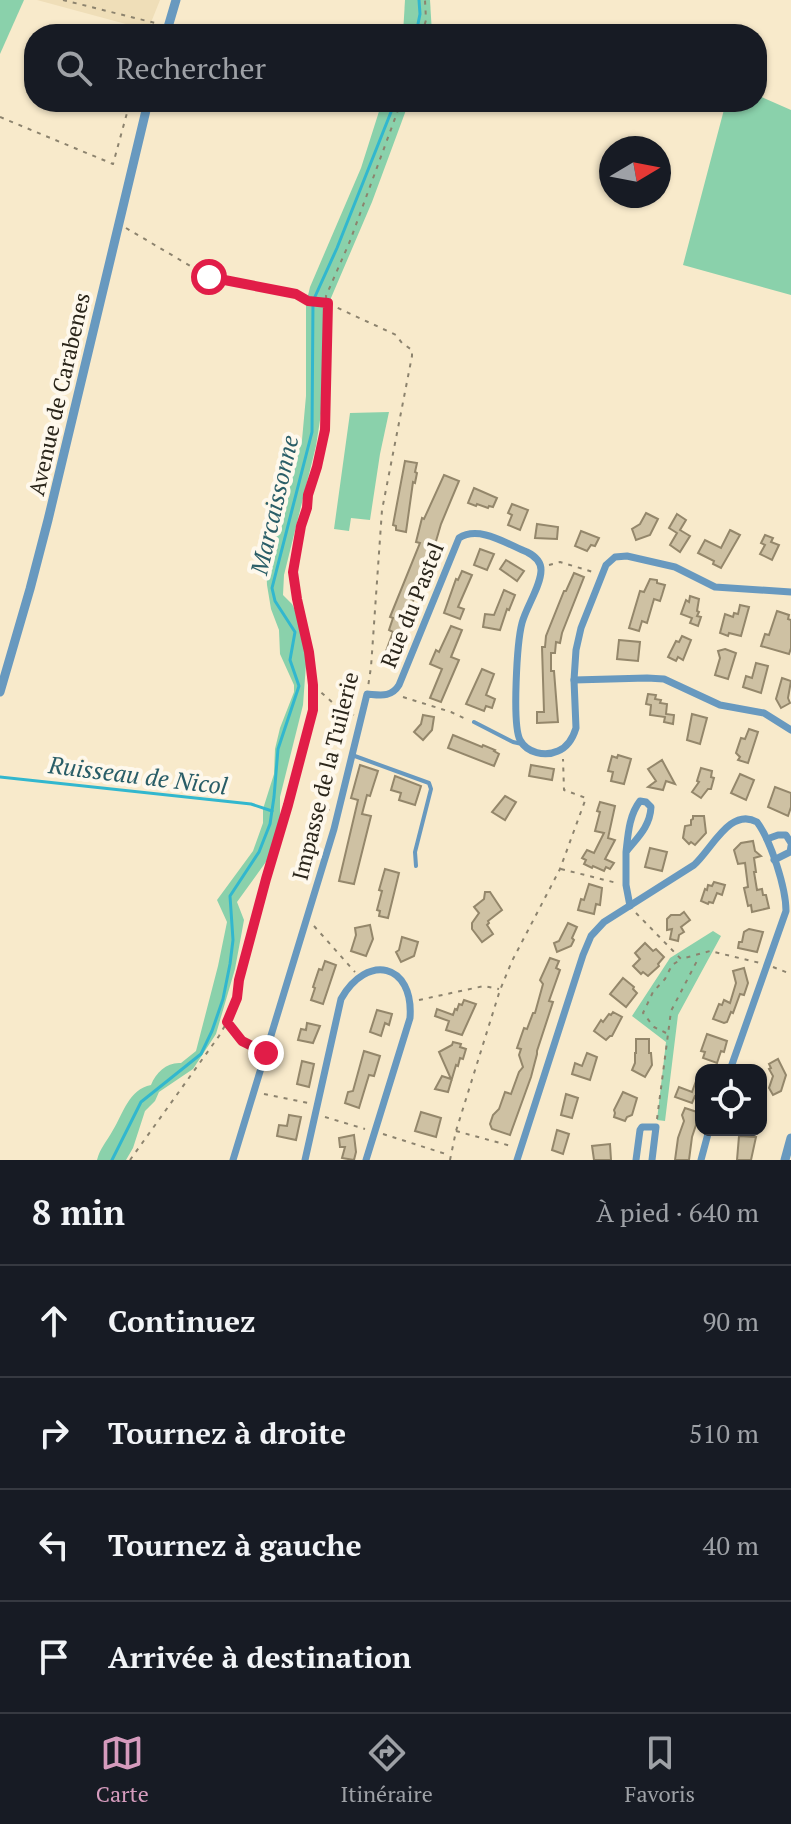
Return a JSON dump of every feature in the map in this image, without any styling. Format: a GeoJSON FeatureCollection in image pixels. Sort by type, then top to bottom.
{"type":"FeatureCollection","features":[{"type":"Feature","properties":{"kind":"street"},"geometry":{"type":"LineString","coordinates":[[169,24],[176,0]]}},
{"type":"Feature","properties":{"kind":"street","name":"Avenue de Carabenes"},"geometry":{"type":"LineString","coordinates":[[0,692],[45,534],[146,112]]}},
{"type":"Feature","properties":{"kind":"street","name":"Rue du Pastel"},"geometry":{"type":"LineString","coordinates":[[367,694],[383,695],[396,691],[459,538],[469,533],[480,533],[533,555],[540,568]]}},
{"type":"Feature","properties":{"kind":"street"},"geometry":{"type":"LineString","coordinates":[[540,568],[524,615],[517,649],[517,730],[522,744],[537,753],[549,754],[560,750],[570,742],[576,728],[574,680],[578,640],[610,560],[627,556],[675,567],[715,587],[791,592]]}},
{"type":"Feature","properties":{"kind":"street"},"geometry":{"type":"LineString","coordinates":[[574,680],[664,679],[720,705],[764,713],[791,730]]}},
{"type":"Feature","properties":{"kind":"street","name":"Impasse de la Tuilerie"},"geometry":{"type":"LineString","coordinates":[[233,1160],[334,829],[367,694]]}},
{"type":"Feature","properties":{"kind":"street"},"geometry":{"type":"LineString","coordinates":[[626,852],[639,837],[651,814],[651,807],[646,802],[640,801],[636,805],[628,833],[626,852],[626,885],[630,906]]}},
{"type":"Feature","properties":{"kind":"street"},"geometry":{"type":"LineString","coordinates":[[517,1160],[586,945],[597,928],[694,865],[727,827],[738,819],[751,819],[757,822],[767,839],[785,893],[786,911],[732,1064]]}},
{"type":"Feature","properties":{"kind":"street"},"geometry":{"type":"LineString","coordinates":[[767,839],[786,835],[791,845],[790,852],[774,860]]}},
{"type":"Feature","properties":{"kind":"street"},"geometry":{"type":"LineString","coordinates":[[305,1160],[337,1009],[345,991],[359,976],[375,970],[389,971],[405,985],[410,1003],[409,1025],[366,1160]]}},
{"type":"Feature","properties":{"kind":"street"},"geometry":{"type":"LineString","coordinates":[[636,1160],[640,1130],[646,1126],[656,1127],[652,1160]]}},
{"type":"Feature","properties":{"kind":"street"},"geometry":{"type":"LineString","coordinates":[[701,1160],[707,1136]]}},
{"type":"Feature","properties":{"kind":"street"},"geometry":{"type":"LineString","coordinates":[[785,1160],[791,1138]]}},
{"type":"Feature","properties":{"kind":"lane"},"geometry":{"type":"LineString","coordinates":[[474,722],[522,744]]}},
{"type":"Feature","properties":{"kind":"lane"},"geometry":{"type":"LineString","coordinates":[[352,755],[429,783],[431,789],[415,852],[416,866]]}},
{"type":"Feature","properties":{"kind":"path"},"geometry":{"type":"LineString","coordinates":[[63,0],[151,23]]}},
{"type":"Feature","properties":{"kind":"path"},"geometry":{"type":"LineString","coordinates":[[425,0],[425,24]]}},
{"type":"Feature","properties":{"kind":"path"},"geometry":{"type":"LineString","coordinates":[[0,117],[113,164],[127,112]]}},
{"type":"Feature","properties":{"kind":"path"},"geometry":{"type":"LineString","coordinates":[[130,1160],[219,1036],[237,998],[239,980],[313,710],[309,652],[293,572],[325,430],[326,296],[350,241],[397,112]]}},
{"type":"Feature","properties":{"kind":"path"},"geometry":{"type":"LineString","coordinates":[[134,234],[209,277],[326,303]]}},
{"type":"Feature","properties":{"kind":"path","name":"Impasse de la Tuilerie"},"geometry":{"type":"LineString","coordinates":[[326,303],[396,335],[412,350],[382,510],[367,694]]}},
{"type":"Feature","properties":{"kind":"path"},"geometry":{"type":"LineString","coordinates":[[540,568],[560,562],[602,575]]}},
{"type":"Feature","properties":{"kind":"path"},"geometry":{"type":"LineString","coordinates":[[313,685],[343,712],[362,717]]}},
{"type":"Feature","properties":{"kind":"path"},"geometry":{"type":"LineString","coordinates":[[396,691],[401,696],[474,722]]}},
{"type":"Feature","properties":{"kind":"path"},"geometry":{"type":"LineString","coordinates":[[405,1141],[450,1158],[500,990],[560,869],[586,798],[564,790],[564,763],[560,750]]}},
{"type":"Feature","properties":{"kind":"path"},"geometry":{"type":"LineString","coordinates":[[560,869],[626,885]]}},
{"type":"Feature","properties":{"kind":"path"},"geometry":{"type":"LineString","coordinates":[[630,906],[681,959]]}},
{"type":"Feature","properties":{"kind":"path"},"geometry":{"type":"LineString","coordinates":[[307,917],[359,976]]}},
{"type":"Feature","properties":{"kind":"path"},"geometry":{"type":"LineString","coordinates":[[667,1033],[654,1027],[643,1013],[672,965],[681,959],[710,951],[791,974]]}},
{"type":"Feature","properties":{"kind":"path"},"geometry":{"type":"LineString","coordinates":[[656,1127],[671,1011],[699,955]]}},
{"type":"Feature","properties":{"kind":"path"},"geometry":{"type":"LineString","coordinates":[[410,1003],[484,986],[500,990]]}},
{"type":"Feature","properties":{"kind":"path"},"geometry":{"type":"LineString","coordinates":[[227,1022],[242,1041],[266,1053]]}},
{"type":"Feature","properties":{"kind":"path"},"geometry":{"type":"LineString","coordinates":[[255,1092],[312,1104],[324,1116],[352,1125]]}},
{"type":"Feature","properties":{"kind":"path"},"geometry":{"type":"LineString","coordinates":[[456,1131],[520,1148]]}},
{"type":"Feature","properties":{"kind":"shaded area"},"geometry":{"type":"Polygon","coordinates":[[[37,0],[160,0],[150,24],[126,24],[37,0]]]}},
{"type":"Feature","properties":{"kind":"green space"},"geometry":{"type":"Polygon","coordinates":[[[0,0],[24,0],[0,54],[0,0]]]}},
{"type":"Feature","properties":{"kind":"green space"},"geometry":{"type":"Polygon","coordinates":[[[405,0],[430,0],[431,24],[404,24],[405,0]]]}},
{"type":"Feature","properties":{"kind":"green space"},"geometry":{"type":"Polygon","coordinates":[[[767,99],[791,110],[791,295],[683,265],[723,112],[767,112],[767,99]]]}},
{"type":"Feature","properties":{"kind":"green space"},"geometry":{"type":"Polygon","coordinates":[[[379,112],[405,112],[372,202],[331,298],[316,446],[284,575],[283,595],[292,604],[308,637],[303,705],[280,797],[280,826],[268,859],[237,902],[244,920],[235,969],[216,1034],[193,1069],[159,1092],[145,1111],[126,1160],[97,1160],[137,1091],[151,1085],[163,1069],[181,1063],[196,1051],[227,922],[217,900],[253,851],[263,823],[263,809],[274,774],[275,749],[294,692],[294,685],[280,654],[279,630],[271,609],[266,563],[302,440],[306,396],[306,304],[310,287],[361,168],[379,112]]]}},
{"type":"Feature","properties":{"kind":"green space"},"geometry":{"type":"Polygon","coordinates":[[[389,412],[370,520],[351,518],[349,531],[334,529],[350,413],[389,412]]]}},
{"type":"Feature","properties":{"kind":"green space"},"geometry":{"type":"Polygon","coordinates":[[[713,931],[721,936],[678,1015],[665,1121],[657,1120],[666,1042],[632,1016],[670,958],[713,931]]]}},
{"type":"Feature","properties":{"kind":"building"},"geometry":{"type":"Polygon","coordinates":[[[405,461],[417,463],[406,532],[396,530],[393,525],[405,461]]]}},
{"type":"Feature","properties":{"kind":"building"},"geometry":{"type":"Polygon","coordinates":[[[444,475],[459,481],[394,657],[385,654],[393,632],[389,630],[393,618],[390,617],[420,543],[416,542],[422,518],[444,475]]]}},
{"type":"Feature","properties":{"kind":"building"},"geometry":{"type":"Polygon","coordinates":[[[474,488],[497,498],[493,507],[468,503],[474,488]]]}},
{"type":"Feature","properties":{"kind":"building"},"geometry":{"type":"Polygon","coordinates":[[[512,504],[528,510],[520,530],[508,525],[512,504]]]}},
{"type":"Feature","properties":{"kind":"building"},"geometry":{"type":"Polygon","coordinates":[[[646,513],[658,519],[650,535],[636,540],[632,529],[640,524],[646,513]]]}},
{"type":"Feature","properties":{"kind":"building"},"geometry":{"type":"Polygon","coordinates":[[[677,514],[686,520],[680,530],[690,536],[680,552],[670,545],[677,533],[669,528],[677,514]]]}},
{"type":"Feature","properties":{"kind":"building"},"geometry":{"type":"Polygon","coordinates":[[[537,524],[558,527],[557,539],[535,538],[537,524]]]}},
{"type":"Feature","properties":{"kind":"building"},"geometry":{"type":"Polygon","coordinates":[[[730,530],[740,535],[721,568],[698,553],[705,540],[721,548],[730,530]]]}},
{"type":"Feature","properties":{"kind":"building"},"geometry":{"type":"Polygon","coordinates":[[[581,531],[599,538],[595,546],[591,545],[587,551],[575,546],[581,531]]]}},
{"type":"Feature","properties":{"kind":"building"},"geometry":{"type":"Polygon","coordinates":[[[765,535],[779,545],[772,560],[760,554],[765,545],[761,543],[765,535]]]}},
{"type":"Feature","properties":{"kind":"building"},"geometry":{"type":"Polygon","coordinates":[[[480,549],[494,554],[487,570],[474,565],[480,549]]]}},
{"type":"Feature","properties":{"kind":"building"},"geometry":{"type":"Polygon","coordinates":[[[506,560],[524,571],[517,581],[500,569],[506,560]]]}},
{"type":"Feature","properties":{"kind":"building"},"geometry":{"type":"Polygon","coordinates":[[[462,571],[472,575],[458,607],[464,609],[460,619],[444,613],[462,571]]]}},
{"type":"Feature","properties":{"kind":"building"},"geometry":{"type":"Polygon","coordinates":[[[574,573],[584,577],[560,643],[556,642],[555,653],[551,653],[558,722],[537,723],[537,712],[544,712],[542,647],[545,647],[546,636],[574,573]]]}},
{"type":"Feature","properties":{"kind":"building"},"geometry":{"type":"Polygon","coordinates":[[[650,579],[665,585],[660,601],[654,599],[647,623],[642,621],[639,631],[629,628],[640,591],[644,592],[650,579]]]}},
{"type":"Feature","properties":{"kind":"building"},"geometry":{"type":"Polygon","coordinates":[[[504,590],[515,595],[500,630],[483,627],[485,614],[494,615],[504,590]]]}},
{"type":"Feature","properties":{"kind":"building"},"geometry":{"type":"Polygon","coordinates":[[[690,596],[699,599],[697,616],[701,617],[698,626],[690,623],[692,618],[681,614],[690,596]]]}},
{"type":"Feature","properties":{"kind":"building"},"geometry":{"type":"Polygon","coordinates":[[[740,605],[749,607],[741,636],[720,633],[725,614],[733,617],[734,613],[738,614],[740,605]]]}},
{"type":"Feature","properties":{"kind":"building"},"geometry":{"type":"Polygon","coordinates":[[[777,611],[789,615],[788,619],[791,620],[789,654],[761,646],[765,634],[769,635],[777,611]]]}},
{"type":"Feature","properties":{"kind":"building"},"geometry":{"type":"Polygon","coordinates":[[[451,626],[462,630],[451,657],[459,660],[441,702],[430,698],[442,669],[430,664],[451,626]]]}},
{"type":"Feature","properties":{"kind":"building"},"geometry":{"type":"Polygon","coordinates":[[[682,636],[691,640],[683,660],[678,657],[676,661],[668,657],[682,636]]]}},
{"type":"Feature","properties":{"kind":"building"},"geometry":{"type":"Polygon","coordinates":[[[619,640],[640,642],[638,661],[617,659],[619,640]]]}},
{"type":"Feature","properties":{"kind":"building"},"geometry":{"type":"Polygon","coordinates":[[[725,649],[736,653],[728,679],[715,675],[720,658],[718,651],[725,649]]]}},
{"type":"Feature","properties":{"kind":"building"},"geometry":{"type":"Polygon","coordinates":[[[756,663],[768,666],[761,693],[743,687],[746,676],[752,678],[756,663]]]}},
{"type":"Feature","properties":{"kind":"building"},"geometry":{"type":"Polygon","coordinates":[[[482,669],[494,674],[486,695],[495,699],[492,708],[486,706],[484,711],[466,704],[482,669]]]}},
{"type":"Feature","properties":{"kind":"building"},"geometry":{"type":"Polygon","coordinates":[[[782,678],[791,681],[790,703],[781,708],[776,699],[782,678]]]}},
{"type":"Feature","properties":{"kind":"building"},"geometry":{"type":"Polygon","coordinates":[[[648,694],[656,695],[655,699],[667,704],[666,714],[674,715],[673,724],[664,722],[665,717],[650,715],[651,705],[646,704],[648,694]]]}},
{"type":"Feature","properties":{"kind":"building"},"geometry":{"type":"Polygon","coordinates":[[[692,714],[707,718],[700,744],[687,740],[692,714]]]}},
{"type":"Feature","properties":{"kind":"building"},"geometry":{"type":"Polygon","coordinates":[[[423,715],[434,717],[432,730],[423,740],[414,732],[421,724],[423,715]]]}},
{"type":"Feature","properties":{"kind":"building"},"geometry":{"type":"Polygon","coordinates":[[[749,729],[758,732],[748,763],[738,760],[740,757],[736,753],[741,738],[745,739],[749,729]]]}},
{"type":"Feature","properties":{"kind":"building"},"geometry":{"type":"Polygon","coordinates":[[[453,735],[495,750],[499,754],[494,766],[448,748],[453,735]]]}},
{"type":"Feature","properties":{"kind":"building"},"geometry":{"type":"Polygon","coordinates":[[[618,755],[631,759],[624,784],[611,781],[613,772],[608,771],[612,756],[617,758],[618,755]]]}},
{"type":"Feature","properties":{"kind":"building"},"geometry":{"type":"Polygon","coordinates":[[[662,760],[675,784],[666,781],[663,790],[648,787],[656,781],[648,769],[662,760]]]}},
{"type":"Feature","properties":{"kind":"building"},"geometry":{"type":"Polygon","coordinates":[[[360,765],[378,771],[362,814],[371,816],[354,884],[339,881],[358,800],[351,798],[360,765]]]}},
{"type":"Feature","properties":{"kind":"building"},"geometry":{"type":"Polygon","coordinates":[[[531,765],[554,769],[552,780],[529,776],[531,765]]]}},
{"type":"Feature","properties":{"kind":"building"},"geometry":{"type":"Polygon","coordinates":[[[701,768],[712,771],[711,777],[714,778],[711,789],[701,798],[692,792],[699,782],[701,768]]]}},
{"type":"Feature","properties":{"kind":"building"},"geometry":{"type":"Polygon","coordinates":[[[740,774],[754,780],[746,800],[731,793],[740,774]]]}},
{"type":"Feature","properties":{"kind":"building"},"geometry":{"type":"Polygon","coordinates":[[[395,776],[421,786],[415,805],[399,800],[401,793],[391,790],[395,776]]]}},
{"type":"Feature","properties":{"kind":"building"},"geometry":{"type":"Polygon","coordinates":[[[775,787],[791,793],[788,816],[768,807],[775,787]]]}},
{"type":"Feature","properties":{"kind":"building"},"geometry":{"type":"Polygon","coordinates":[[[505,796],[516,802],[505,820],[492,812],[505,796]]]}},
{"type":"Feature","properties":{"kind":"building"},"geometry":{"type":"Polygon","coordinates":[[[600,802],[615,806],[608,838],[615,840],[605,859],[614,863],[604,871],[584,864],[586,860],[582,858],[587,850],[594,853],[604,833],[595,831],[600,802]]]}},
{"type":"Feature","properties":{"kind":"building"},"geometry":{"type":"Polygon","coordinates":[[[693,816],[704,816],[706,833],[695,845],[683,838],[685,826],[691,825],[693,816]]]}},
{"type":"Feature","properties":{"kind":"building"},"geometry":{"type":"Polygon","coordinates":[[[753,841],[755,851],[761,856],[754,858],[757,890],[762,889],[763,895],[766,895],[769,908],[752,912],[744,888],[748,887],[745,863],[738,864],[734,850],[741,843],[753,841]]]}},
{"type":"Feature","properties":{"kind":"building"},"geometry":{"type":"Polygon","coordinates":[[[650,848],[667,852],[662,871],[645,867],[650,848]]]}},
{"type":"Feature","properties":{"kind":"building"},"geometry":{"type":"Polygon","coordinates":[[[385,869],[399,873],[388,918],[379,916],[380,911],[377,910],[385,869]]]}},
{"type":"Feature","properties":{"kind":"building"},"geometry":{"type":"Polygon","coordinates":[[[714,882],[725,885],[722,895],[717,893],[713,903],[701,901],[705,889],[714,882]]]}},
{"type":"Feature","properties":{"kind":"building"},"geometry":{"type":"Polygon","coordinates":[[[589,884],[602,888],[600,905],[596,904],[594,914],[578,910],[589,884]]]}},
{"type":"Feature","properties":{"kind":"building"},"geometry":{"type":"Polygon","coordinates":[[[485,892],[490,892],[502,910],[488,921],[493,934],[482,942],[472,929],[472,923],[479,913],[474,907],[484,899],[485,892]]]}},
{"type":"Feature","properties":{"kind":"building"},"geometry":{"type":"Polygon","coordinates":[[[684,912],[690,920],[681,927],[684,932],[679,935],[678,941],[670,939],[672,929],[667,930],[667,919],[684,912]]]}},
{"type":"Feature","properties":{"kind":"building"},"geometry":{"type":"Polygon","coordinates":[[[568,923],[577,927],[574,940],[571,946],[557,952],[554,943],[559,941],[568,923]]]}},
{"type":"Feature","properties":{"kind":"building"},"geometry":{"type":"Polygon","coordinates":[[[370,925],[373,939],[366,956],[351,951],[355,928],[370,925]]]}},
{"type":"Feature","properties":{"kind":"building"},"geometry":{"type":"Polygon","coordinates":[[[749,929],[763,932],[757,952],[738,948],[744,932],[749,929]]]}},
{"type":"Feature","properties":{"kind":"building"},"geometry":{"type":"Polygon","coordinates":[[[402,937],[418,942],[414,956],[401,962],[396,952],[402,937]]]}},
{"type":"Feature","properties":{"kind":"building"},"geometry":{"type":"Polygon","coordinates":[[[645,943],[664,957],[648,976],[633,966],[640,959],[635,953],[645,943]]]}},
{"type":"Feature","properties":{"kind":"building"},"geometry":{"type":"Polygon","coordinates":[[[550,958],[559,961],[556,968],[560,970],[549,1001],[553,1002],[510,1135],[492,1129],[490,1124],[505,1092],[511,1094],[523,1067],[519,1055],[521,1049],[517,1048],[524,1028],[527,1029],[535,1013],[543,984],[540,980],[550,958]]]}},
{"type":"Feature","properties":{"kind":"building"},"geometry":{"type":"Polygon","coordinates":[[[325,961],[336,965],[323,1004],[311,1000],[319,969],[322,970],[325,961]]]}},
{"type":"Feature","properties":{"kind":"building"},"geometry":{"type":"Polygon","coordinates":[[[744,968],[748,983],[744,995],[740,994],[727,1022],[713,1019],[719,1004],[722,1005],[724,1000],[730,1003],[736,983],[733,971],[744,968]]]}},
{"type":"Feature","properties":{"kind":"building"},"geometry":{"type":"Polygon","coordinates":[[[623,978],[637,993],[626,1007],[610,994],[623,978]]]}},
{"type":"Feature","properties":{"kind":"building"},"geometry":{"type":"Polygon","coordinates":[[[464,1000],[476,1004],[462,1035],[446,1030],[449,1021],[435,1016],[437,1009],[453,1015],[464,1000]]]}},
{"type":"Feature","properties":{"kind":"building"},"geometry":{"type":"Polygon","coordinates":[[[377,1010],[392,1014],[381,1036],[370,1032],[377,1010]]]}},
{"type":"Feature","properties":{"kind":"building"},"geometry":{"type":"Polygon","coordinates":[[[613,1012],[622,1017],[612,1036],[606,1040],[594,1031],[601,1020],[603,1022],[613,1012]]]}},
{"type":"Feature","properties":{"kind":"building"},"geometry":{"type":"Polygon","coordinates":[[[307,1023],[320,1026],[313,1043],[298,1040],[301,1029],[306,1030],[307,1023]]]}},
{"type":"Feature","properties":{"kind":"building"},"geometry":{"type":"Polygon","coordinates":[[[707,1034],[727,1041],[717,1063],[703,1058],[705,1052],[701,1051],[707,1034]]]}},
{"type":"Feature","properties":{"kind":"building"},"geometry":{"type":"Polygon","coordinates":[[[636,1039],[649,1039],[652,1065],[645,1077],[632,1070],[636,1039]]]}},
{"type":"Feature","properties":{"kind":"building"},"geometry":{"type":"Polygon","coordinates":[[[453,1042],[466,1049],[463,1059],[460,1058],[456,1065],[448,1092],[435,1089],[442,1076],[451,1079],[439,1052],[453,1042]]]}},
{"type":"Feature","properties":{"kind":"building"},"geometry":{"type":"Polygon","coordinates":[[[364,1051],[380,1056],[374,1076],[369,1075],[359,1108],[345,1103],[348,1092],[353,1091],[364,1051]]]}},
{"type":"Feature","properties":{"kind":"building"},"geometry":{"type":"Polygon","coordinates":[[[587,1053],[597,1057],[590,1080],[572,1074],[575,1063],[582,1066],[587,1053]]]}},
{"type":"Feature","properties":{"kind":"building"},"geometry":{"type":"Polygon","coordinates":[[[778,1059],[786,1075],[781,1091],[773,1095],[769,1088],[773,1076],[769,1064],[778,1059]]]}},
{"type":"Feature","properties":{"kind":"building"},"geometry":{"type":"Polygon","coordinates":[[[302,1061],[314,1064],[309,1087],[297,1084],[302,1061]]]}},
{"type":"Feature","properties":{"kind":"building"},"geometry":{"type":"Polygon","coordinates":[[[695,1084],[692,1103],[675,1097],[679,1087],[692,1092],[695,1084]]]}},
{"type":"Feature","properties":{"kind":"building"},"geometry":{"type":"Polygon","coordinates":[[[623,1092],[637,1098],[632,1115],[625,1121],[614,1117],[623,1092]]]}},
{"type":"Feature","properties":{"kind":"building"},"geometry":{"type":"Polygon","coordinates":[[[566,1094],[578,1098],[572,1118],[561,1115],[566,1094]]]}},
{"type":"Feature","properties":{"kind":"building"},"geometry":{"type":"Polygon","coordinates":[[[685,1108],[695,1111],[695,1128],[689,1160],[675,1160],[684,1121],[682,1115],[685,1108]]]}},
{"type":"Feature","properties":{"kind":"building"},"geometry":{"type":"Polygon","coordinates":[[[421,1112],[441,1118],[436,1137],[415,1131],[421,1112]]]}},
{"type":"Feature","properties":{"kind":"building"},"geometry":{"type":"Polygon","coordinates":[[[289,1115],[301,1117],[296,1140],[277,1136],[279,1125],[287,1126],[289,1115]]]}},
{"type":"Feature","properties":{"kind":"building"},"geometry":{"type":"Polygon","coordinates":[[[557,1130],[569,1134],[563,1154],[552,1150],[557,1130]]]}},
{"type":"Feature","properties":{"kind":"building"},"geometry":{"type":"Polygon","coordinates":[[[354,1135],[354,1160],[342,1158],[345,1147],[340,1147],[339,1138],[354,1135]]]}},
{"type":"Feature","properties":{"kind":"building"},"geometry":{"type":"Polygon","coordinates":[[[739,1136],[756,1137],[751,1160],[737,1160],[739,1136]]]}},
{"type":"Feature","properties":{"kind":"building"},"geometry":{"type":"Polygon","coordinates":[[[610,1144],[611,1160],[594,1160],[592,1146],[610,1144]]]}},
{"type":"Feature","properties":{"kind":"waterway","name":"Marcaissonne"},"geometry":{"type":"LineString","coordinates":[[418,24],[419,0]]}},
{"type":"Feature","properties":{"kind":"waterway","name":"Marcaissonne"},"geometry":{"type":"LineString","coordinates":[[112,1160],[141,1102],[201,1054],[212,1031],[230,964],[233,940],[230,896],[259,852],[270,824],[278,749],[299,686],[290,660],[295,632],[275,601],[272,588],[312,432],[313,301],[391,112]]}},
{"type":"Feature","properties":{"kind":"waterway","name":"Ruisseau de Nicol"},"geometry":{"type":"LineString","coordinates":[[0,777],[251,804],[272,811]]}},
{"type":"Feature","properties":{"kind":"route"},"geometry":{"type":"LineString","coordinates":[[209,277],[328,303],[325,430],[293,572],[309,652],[313,710],[239,980],[237,998],[227,1022],[242,1041],[266,1053]]}}]}
